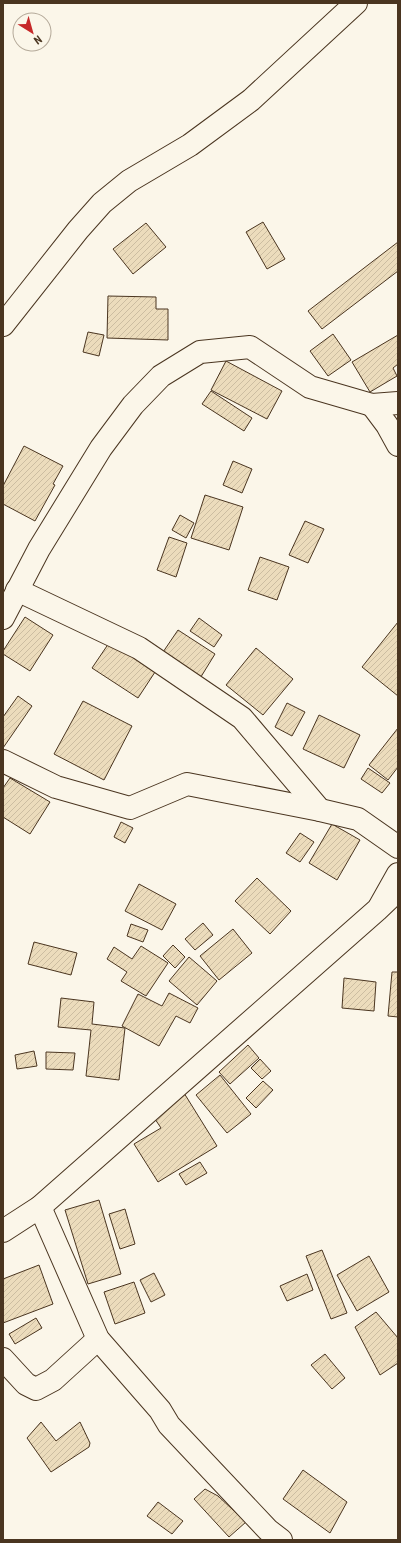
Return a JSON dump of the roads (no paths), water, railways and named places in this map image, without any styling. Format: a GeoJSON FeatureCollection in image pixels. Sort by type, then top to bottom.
{"type":"FeatureCollection","features":[{"type":"Feature","properties":{"kind":"street"},"geometry":{"type":"LineString","coordinates":[[3,325],[73,236],[102,203],[129,181],[190,145],[251,100],[356,3]]}},
{"type":"Feature","properties":{"kind":"street"},"geometry":{"type":"LineString","coordinates":[[3,618],[47,535],[101,448],[133,404],[161,376],[200,352],[250,347],[310,387],[372,405],[398,403]]}},
{"type":"Feature","properties":{"kind":"street"},"geometry":{"type":"LineString","coordinates":[[372,405],[387,425],[398,445]]}},
{"type":"Feature","properties":{"kind":"street"},"geometry":{"type":"LineString","coordinates":[[17,590],[139,648],[242,718],[320,810]]}},
{"type":"Feature","properties":{"kind":"street"},"geometry":{"type":"LineString","coordinates":[[3,761],[56,787],[130,808],[188,784],[320,810],[358,819],[398,847]]}},
{"type":"Feature","properties":{"kind":"street"},"geometry":{"type":"LineString","coordinates":[[377,910],[398,874]]}},
{"type":"Feature","properties":{"kind":"street"},"geometry":{"type":"LineString","coordinates":[[3,1231],[40,1207],[398,890]]}},
{"type":"Feature","properties":{"kind":"street"},"geometry":{"type":"LineString","coordinates":[[40,1207],[98,1339],[160,1410],[169,1425],[268,1530],[281,1540]]}},
{"type":"Feature","properties":{"kind":"street"},"geometry":{"type":"LineString","coordinates":[[3,1359],[26,1384],[36,1389],[53,1380],[98,1339]]}}]}
